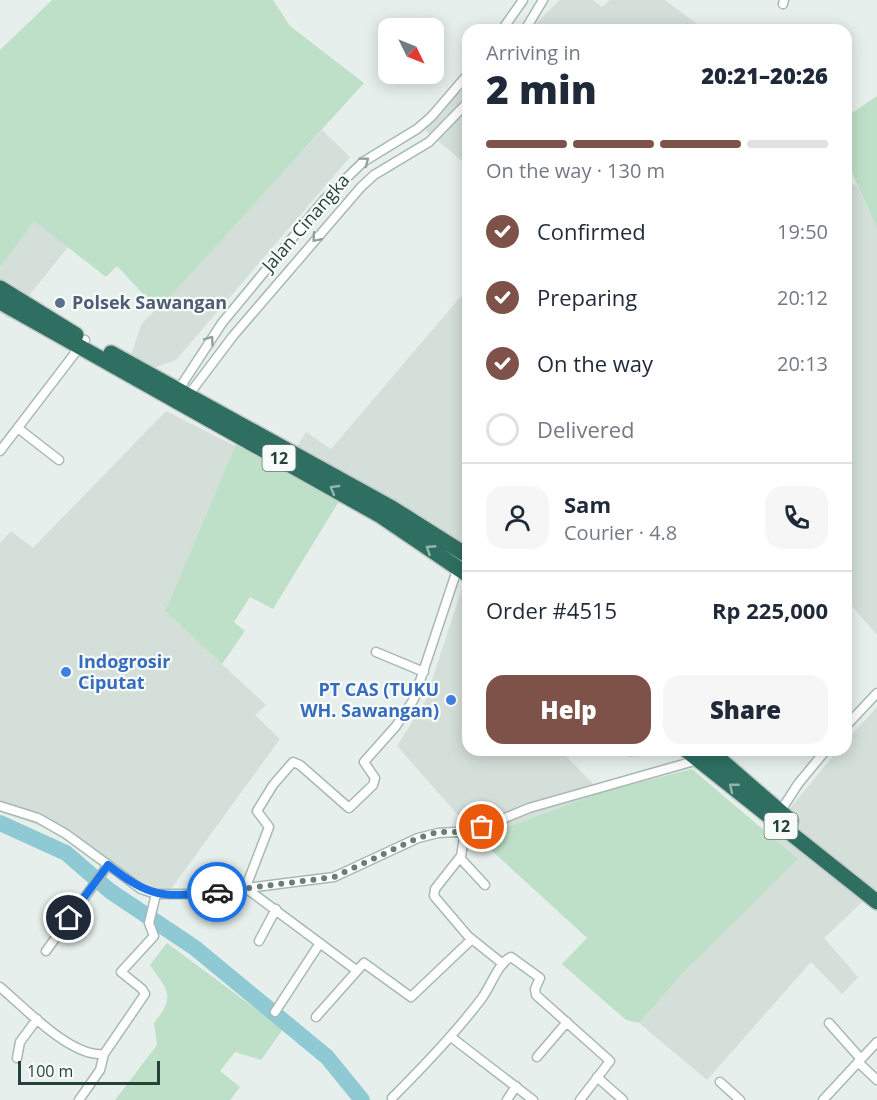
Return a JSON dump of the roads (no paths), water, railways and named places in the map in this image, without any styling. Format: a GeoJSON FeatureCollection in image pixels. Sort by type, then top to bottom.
{"type":"FeatureCollection","features":[{"type":"Feature","properties":{"kind":"highway","name":"12"},"geometry":{"type":"LineString","coordinates":[[0,288],[83,344]]}},
{"type":"Feature","properties":{"kind":"highway","name":"12"},"geometry":{"type":"LineString","coordinates":[[0,302],[83,344],[393,516],[462,564]]}},
{"type":"Feature","properties":{"kind":"highway","name":"12"},"geometry":{"type":"LineString","coordinates":[[705,756],[780,812],[877,902]]}},
{"type":"Feature","properties":{"kind":"highway","name":"12"},"geometry":{"type":"LineString","coordinates":[[705,756],[827,856],[877,890]]}},
{"type":"Feature","properties":{"kind":"street"},"geometry":{"type":"LineString","coordinates":[[506,24],[523,0]]}},
{"type":"Feature","properties":{"kind":"street"},"geometry":{"type":"LineString","coordinates":[[529,24],[543,0]]}},
{"type":"Feature","properties":{"kind":"street","name":"Jalan Cinangka"},"geometry":{"type":"LineString","coordinates":[[180,397],[212,337],[323,201],[363,162],[417,129],[431,117],[462,82]]}},
{"type":"Feature","properties":{"kind":"street","name":"Jalan Cinangka"},"geometry":{"type":"LineString","coordinates":[[180,397],[361,187],[382,170],[429,142],[462,108]]}},
{"type":"Feature","properties":{"kind":"street"},"geometry":{"type":"LineString","coordinates":[[0,451],[83,344]]}},
{"type":"Feature","properties":{"kind":"street"},"geometry":{"type":"LineString","coordinates":[[19,429],[59,460]]}},
{"type":"Feature","properties":{"kind":"street"},"geometry":{"type":"LineString","coordinates":[[356,970],[247,889],[246,884],[269,825],[257,811],[273,785],[289,765],[296,762],[351,808],[375,781],[364,765],[365,761],[403,717],[414,699],[462,574]]}},
{"type":"Feature","properties":{"kind":"street"},"geometry":{"type":"LineString","coordinates":[[376,652],[424,672]]}},
{"type":"Feature","properties":{"kind":"street"},"geometry":{"type":"LineString","coordinates":[[852,720],[877,693]]}},
{"type":"Feature","properties":{"kind":"street"},"geometry":{"type":"LineString","coordinates":[[0,806],[38,818],[66,834],[135,886],[156,894],[247,889],[334,877],[418,838],[438,832],[465,832],[529,808],[701,756]]}},
{"type":"Feature","properties":{"kind":"street"},"geometry":{"type":"LineString","coordinates":[[780,812],[820,756]]}},
{"type":"Feature","properties":{"kind":"street"},"geometry":{"type":"LineString","coordinates":[[465,832],[460,858],[433,894],[472,939],[503,964]]}},
{"type":"Feature","properties":{"kind":"street"},"geometry":{"type":"LineString","coordinates":[[460,858],[485,885]]}},
{"type":"Feature","properties":{"kind":"street"},"geometry":{"type":"LineString","coordinates":[[46,951],[108,865]]}},
{"type":"Feature","properties":{"kind":"street"},"geometry":{"type":"LineString","coordinates":[[79,1100],[100,1070],[104,1054],[145,994],[121,972],[154,936],[149,923],[156,894]]}},
{"type":"Feature","properties":{"kind":"street"},"geometry":{"type":"LineString","coordinates":[[259,941],[276,909]]}},
{"type":"Feature","properties":{"kind":"street"},"geometry":{"type":"LineString","coordinates":[[316,1017],[356,970],[366,963],[404,994],[411,997],[472,939]]}},
{"type":"Feature","properties":{"kind":"street"},"geometry":{"type":"LineString","coordinates":[[275,1012],[320,943]]}},
{"type":"Feature","properties":{"kind":"street"},"geometry":{"type":"LineString","coordinates":[[392,1098],[451,1037],[485,994],[509,957],[515,958],[539,977],[541,981],[535,994],[610,1061],[580,1100]]}},
{"type":"Feature","properties":{"kind":"street"},"geometry":{"type":"LineString","coordinates":[[0,987],[69,1044],[96,1054],[104,1054]]}},
{"type":"Feature","properties":{"kind":"street"},"geometry":{"type":"LineString","coordinates":[[17,1058],[20,1042],[37,1019]]}},
{"type":"Feature","properties":{"kind":"street"},"geometry":{"type":"LineString","coordinates":[[537,1057],[567,1022]]}},
{"type":"Feature","properties":{"kind":"street"},"geometry":{"type":"LineString","coordinates":[[829,1023],[877,1080]]}},
{"type":"Feature","properties":{"kind":"street"},"geometry":{"type":"LineString","coordinates":[[451,1037],[474,1058],[533,1100]]}},
{"type":"Feature","properties":{"kind":"street"},"geometry":{"type":"LineString","coordinates":[[823,1100],[877,1042]]}},
{"type":"Feature","properties":{"kind":"street"},"geometry":{"type":"LineString","coordinates":[[597,1077],[623,1100]]}},
{"type":"Feature","properties":{"kind":"street"},"geometry":{"type":"LineString","coordinates":[[720,1082],[740,1100]]}},
{"type":"Feature","properties":{"kind":"street"},"geometry":{"type":"LineString","coordinates":[[507,1100],[516,1086]]}},
{"type":"Feature","properties":{"kind":"waterway"},"geometry":{"type":"LineString","coordinates":[[0,823],[66,853],[110,891],[195,948],[327,1057],[362,1100]]}},
{"type":"Feature","properties":{"kind":"place","name":"Polsek Sawangan"},"geometry":{"type":"Point","coordinates":[60,303]}},
{"type":"Feature","properties":{"kind":"place","name":"Indogrosir Ciputat"},"geometry":{"type":"Point","coordinates":[66,672]}},
{"type":"Feature","properties":{"kind":"place","name":"PT CAS (TUKU WH. Sawangan)"},"geometry":{"type":"Point","coordinates":[451,700]}}]}
